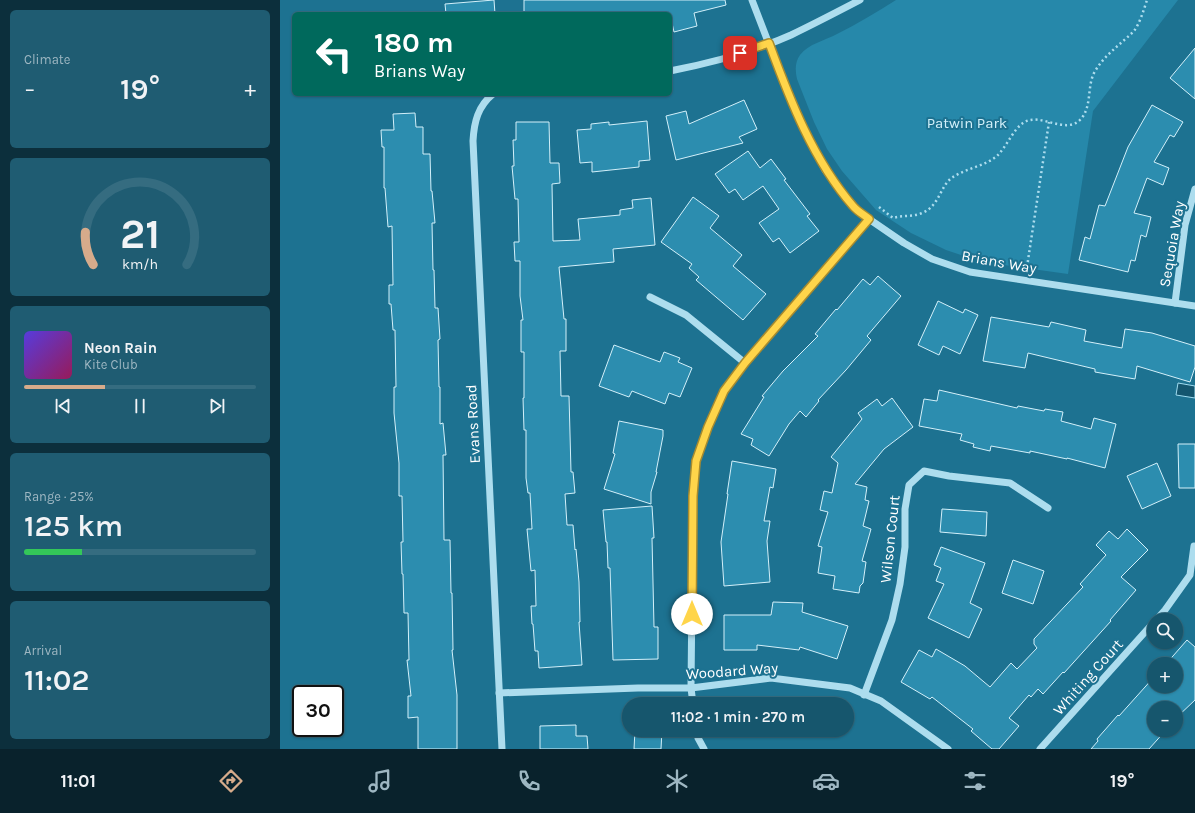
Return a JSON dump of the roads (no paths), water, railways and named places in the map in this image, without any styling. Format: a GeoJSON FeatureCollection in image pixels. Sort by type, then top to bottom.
{"type":"FeatureCollection","features":[{"type":"Feature","properties":{"kind":"street","name":"Brians Way"},"geometry":{"type":"LineString","coordinates":[[752,0],[804,128],[826,170],[854,207],[869,219],[904,243],[932,259],[970,272],[1195,306]]}},
{"type":"Feature","properties":{"kind":"street"},"geometry":{"type":"LineString","coordinates":[[672,71],[704,64],[769,43],[790,35],[860,0]]}},
{"type":"Feature","properties":{"kind":"street","name":"Evans Road"},"geometry":{"type":"LineString","coordinates":[[491,96],[486,100],[478,114],[474,126],[473,141],[502,749]]}},
{"type":"Feature","properties":{"kind":"street","name":"Sequoia Way"},"geometry":{"type":"LineString","coordinates":[[1175,303],[1185,225],[1195,189]]}},
{"type":"Feature","properties":{"kind":"street"},"geometry":{"type":"LineString","coordinates":[[693,697],[693,496],[696,461],[708,427],[724,391],[745,363],[869,219]]}},
{"type":"Feature","properties":{"kind":"street"},"geometry":{"type":"LineString","coordinates":[[650,297],[686,315],[745,363]]}},
{"type":"Feature","properties":{"kind":"street","name":"Wilson Court"},"geometry":{"type":"LineString","coordinates":[[864,695],[892,620],[900,584],[905,547],[905,509],[909,485],[924,471],[949,476],[1010,483],[1048,508]]}},
{"type":"Feature","properties":{"kind":"street"},"geometry":{"type":"LineString","coordinates":[[1162,613],[1190,575],[1194,546]]}},
{"type":"Feature","properties":{"kind":"street","name":"Whiting Court"},"geometry":{"type":"LineString","coordinates":[[1040,749],[1147,630]]}},
{"type":"Feature","properties":{"kind":"street","name":"Woodard Way"},"geometry":{"type":"LineString","coordinates":[[499,693],[638,688],[692,688],[771,678],[850,688],[881,701],[948,749]]}},
{"type":"Feature","properties":{"kind":"street"},"geometry":{"type":"LineString","coordinates":[[698,737],[704,749]]}},
{"type":"Feature","properties":{"kind":"park label","name":"Patwin Park"},"geometry":{"type":"Point","coordinates":[967,123]}}]}
